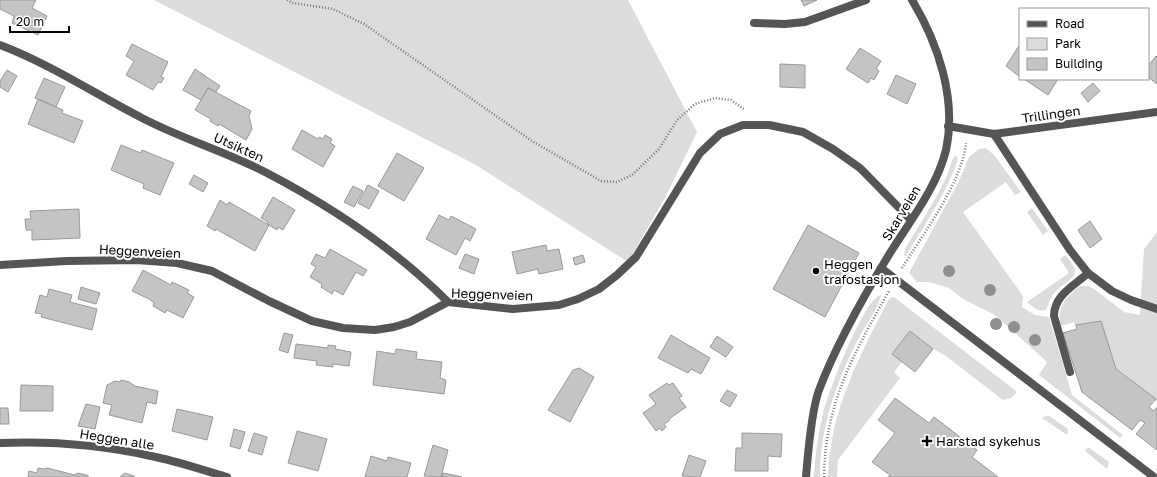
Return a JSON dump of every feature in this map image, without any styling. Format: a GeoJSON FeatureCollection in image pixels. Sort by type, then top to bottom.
{"type":"FeatureCollection","features":[{"type":"Feature","properties":{"kind":"street"},"geometry":{"type":"LineString","coordinates":[[754,23],[785,24],[805,22],[866,0]]}},
{"type":"Feature","properties":{"kind":"street","name":"Skarveien"},"geometry":{"type":"LineString","coordinates":[[806,477],[818,391],[849,326],[881,268],[933,182],[946,150],[948,126],[947,91],[936,49],[922,17],[912,0]]}},
{"type":"Feature","properties":{"kind":"street","name":"Utsikten"},"geometry":{"type":"LineString","coordinates":[[0,45],[30,56],[143,118],[267,173],[337,214],[384,247],[417,272],[448,302]]}},
{"type":"Feature","properties":{"kind":"street","name":"Trillingen"},"geometry":{"type":"LineString","coordinates":[[948,126],[994,134],[1157,112]]}},
{"type":"Feature","properties":{"kind":"street","name":"Heggenveien"},"geometry":{"type":"LineString","coordinates":[[0,265],[66,261],[136,260],[177,263],[212,271],[269,301],[312,321],[342,328],[374,330],[394,327],[410,322],[448,302],[488,307],[535,308],[560,305],[578,299],[599,289],[636,257],[700,153],[720,134],[743,125],[769,125],[803,132],[821,142],[860,168],[911,220]]}},
{"type":"Feature","properties":{"kind":"street"},"geometry":{"type":"LineString","coordinates":[[994,134],[1070,250],[1088,273],[1112,291],[1131,300],[1157,309]]}},
{"type":"Feature","properties":{"kind":"street"},"geometry":{"type":"LineString","coordinates":[[881,268],[1154,477]]}},
{"type":"Feature","properties":{"kind":"street"},"geometry":{"type":"LineString","coordinates":[[1070,372],[1054,316],[1054,308],[1060,297],[1088,273]]}},
{"type":"Feature","properties":{"kind":"street","name":"Heggen alle"},"geometry":{"type":"LineString","coordinates":[[0,442],[33,441],[74,444],[151,456],[227,477]]}},
{"type":"Feature","properties":{"kind":"path"},"geometry":{"type":"LineString","coordinates":[[287,0],[293,3],[333,9],[364,24],[532,141],[601,181],[617,182],[632,175],[659,149],[676,120],[695,104],[715,98],[731,100],[747,111]]}},
{"type":"Feature","properties":{"kind":"path"},"geometry":{"type":"LineString","coordinates":[[824,477],[826,440],[830,415],[842,381],[854,354],[958,173],[965,152],[967,129]]}},
{"type":"Feature","properties":{"kind":"green space"},"geometry":{"type":"Polygon","coordinates":[[[154,0],[628,0],[697,132],[666,196],[628,262],[476,165],[154,0]]]}},
{"type":"Feature","properties":{"kind":"green space"},"geometry":{"type":"Polygon","coordinates":[[[986,148],[995,156],[1021,192],[1015,195],[1006,182],[963,212],[1023,296],[1022,307],[1035,315],[1049,317],[1072,395],[1123,435],[1120,438],[1039,375],[1047,362],[995,315],[963,299],[949,288],[929,282],[917,282],[909,273],[958,183],[969,157],[979,149],[986,148]]]}},
{"type":"Feature","properties":{"kind":"green space"},"geometry":{"type":"Polygon","coordinates":[[[956,155],[958,159],[948,184],[935,209],[906,256],[904,256],[905,249],[946,178],[956,155]]]}},
{"type":"Feature","properties":{"kind":"green space"},"geometry":{"type":"Polygon","coordinates":[[[1032,208],[1048,231],[1043,235],[1027,212],[1032,208]]]}},
{"type":"Feature","properties":{"kind":"green space"},"geometry":{"type":"Polygon","coordinates":[[[1157,232],[1157,402],[1115,370],[1100,322],[1075,326],[1074,322],[1061,326],[1060,313],[1063,303],[1070,294],[1080,286],[1089,286],[1124,312],[1140,315],[1144,249],[1157,232]]]}},
{"type":"Feature","properties":{"kind":"green space"},"geometry":{"type":"Polygon","coordinates":[[[1065,255],[1074,268],[1074,276],[1054,293],[1046,310],[1036,309],[1027,302],[1069,273],[1060,259],[1065,255]]]}},
{"type":"Feature","properties":{"kind":"green space"},"geometry":{"type":"Polygon","coordinates":[[[881,295],[877,306],[850,356],[836,389],[826,423],[820,477],[814,477],[816,453],[823,413],[832,387],[856,328],[874,300],[881,295]]]}},
{"type":"Feature","properties":{"kind":"green space"},"geometry":{"type":"Polygon","coordinates":[[[894,297],[1016,391],[1016,393],[1011,398],[1003,400],[946,356],[933,349],[910,331],[902,362],[894,372],[900,378],[838,460],[837,477],[828,477],[830,452],[840,407],[857,363],[889,299],[894,297]]]}},
{"type":"Feature","properties":{"kind":"green space"},"geometry":{"type":"Polygon","coordinates":[[[1048,415],[1068,429],[1067,435],[1042,418],[1048,415]]]}},
{"type":"Feature","properties":{"kind":"green space"},"geometry":{"type":"Polygon","coordinates":[[[1088,447],[1109,462],[1107,469],[1085,451],[1088,447]]]}},
{"type":"Feature","properties":{"kind":"building"},"geometry":{"type":"Polygon","coordinates":[[[0,0],[36,0],[32,8],[47,16],[38,35],[12,23],[14,16],[0,9],[0,0]]]}},
{"type":"Feature","properties":{"kind":"building"},"geometry":{"type":"Polygon","coordinates":[[[801,0],[817,0],[804,6],[801,0]]]}},
{"type":"Feature","properties":{"kind":"building"},"geometry":{"type":"Polygon","coordinates":[[[132,44],[168,62],[161,77],[164,78],[161,83],[158,82],[153,90],[126,75],[134,61],[126,56],[132,44]]]}},
{"type":"Feature","properties":{"kind":"building"},"geometry":{"type":"Polygon","coordinates":[[[1019,46],[1019,76],[1006,66],[1019,46]]]}},
{"type":"Feature","properties":{"kind":"building"},"geometry":{"type":"Polygon","coordinates":[[[860,48],[881,61],[876,69],[879,71],[874,80],[871,78],[868,83],[846,69],[860,48]]]}},
{"type":"Feature","properties":{"kind":"building"},"geometry":{"type":"Polygon","coordinates":[[[1156,56],[1157,84],[1149,78],[1149,65],[1156,56]]]}},
{"type":"Feature","properties":{"kind":"building"},"geometry":{"type":"Polygon","coordinates":[[[780,64],[805,65],[805,88],[780,87],[780,64]]]}},
{"type":"Feature","properties":{"kind":"building"},"geometry":{"type":"Polygon","coordinates":[[[195,69],[220,86],[216,92],[208,88],[201,100],[183,90],[195,69]]]}},
{"type":"Feature","properties":{"kind":"building"},"geometry":{"type":"Polygon","coordinates":[[[7,70],[17,76],[8,92],[0,87],[0,81],[7,70]]]}},
{"type":"Feature","properties":{"kind":"building"},"geometry":{"type":"Polygon","coordinates":[[[896,75],[916,84],[907,104],[887,94],[896,75]]]}},
{"type":"Feature","properties":{"kind":"building"},"geometry":{"type":"Polygon","coordinates":[[[44,78],[65,87],[56,107],[35,98],[44,78]]]}},
{"type":"Feature","properties":{"kind":"building"},"geometry":{"type":"Polygon","coordinates":[[[1026,80],[1057,80],[1048,95],[1026,80]]]}},
{"type":"Feature","properties":{"kind":"building"},"geometry":{"type":"Polygon","coordinates":[[[1093,83],[1100,91],[1088,102],[1081,93],[1093,83]]]}},
{"type":"Feature","properties":{"kind":"building"},"geometry":{"type":"Polygon","coordinates":[[[208,88],[251,111],[249,116],[252,129],[246,140],[219,124],[218,126],[210,121],[211,119],[195,110],[208,88]]]}},
{"type":"Feature","properties":{"kind":"building"},"geometry":{"type":"Polygon","coordinates":[[[38,99],[63,110],[62,113],[83,121],[74,143],[28,124],[38,99]]]}},
{"type":"Feature","properties":{"kind":"building"},"geometry":{"type":"Polygon","coordinates":[[[302,130],[318,139],[319,137],[323,139],[325,135],[332,139],[330,143],[335,146],[323,167],[292,149],[302,130]]]}},
{"type":"Feature","properties":{"kind":"building"},"geometry":{"type":"Polygon","coordinates":[[[121,145],[141,153],[142,150],[174,163],[160,195],[143,188],[144,184],[111,170],[121,145]]]}},
{"type":"Feature","properties":{"kind":"building"},"geometry":{"type":"Polygon","coordinates":[[[397,153],[424,168],[404,201],[378,186],[397,153]]]}},
{"type":"Feature","properties":{"kind":"building"},"geometry":{"type":"Polygon","coordinates":[[[194,175],[208,183],[203,192],[189,184],[194,175]]]}},
{"type":"Feature","properties":{"kind":"building"},"geometry":{"type":"Polygon","coordinates":[[[368,185],[379,191],[369,209],[358,203],[368,185]]]}},
{"type":"Feature","properties":{"kind":"building"},"geometry":{"type":"Polygon","coordinates":[[[353,186],[363,191],[354,207],[344,202],[353,186]]]}},
{"type":"Feature","properties":{"kind":"building"},"geometry":{"type":"Polygon","coordinates":[[[273,197],[295,210],[283,230],[278,227],[277,230],[261,218],[273,197]]]}},
{"type":"Feature","properties":{"kind":"building"},"geometry":{"type":"Polygon","coordinates":[[[220,200],[227,205],[229,202],[269,225],[255,251],[216,229],[215,231],[207,226],[220,200]]]}},
{"type":"Feature","properties":{"kind":"building"},"geometry":{"type":"Polygon","coordinates":[[[79,209],[80,238],[32,240],[32,230],[26,230],[25,219],[31,219],[30,211],[79,209]]]}},
{"type":"Feature","properties":{"kind":"building"},"geometry":{"type":"Polygon","coordinates":[[[439,215],[449,220],[451,216],[476,229],[470,241],[465,238],[456,255],[426,239],[439,215]]]}},
{"type":"Feature","properties":{"kind":"building"},"geometry":{"type":"Polygon","coordinates":[[[1090,221],[1102,239],[1090,248],[1078,230],[1090,221]]]}},
{"type":"Feature","properties":{"kind":"building","name":"Heggen trafostasjon"},"geometry":{"type":"Polygon","coordinates":[[[808,225],[859,253],[825,317],[773,289],[808,225]]]}},
{"type":"Feature","properties":{"kind":"building"},"geometry":{"type":"Polygon","coordinates":[[[546,245],[547,251],[559,249],[563,269],[539,274],[538,269],[517,274],[512,252],[546,245]]]}},
{"type":"Feature","properties":{"kind":"building"},"geometry":{"type":"Polygon","coordinates":[[[330,249],[367,270],[363,276],[356,272],[343,295],[334,290],[332,294],[321,287],[322,284],[310,277],[316,267],[311,264],[316,254],[325,258],[330,249]]]}},
{"type":"Feature","properties":{"kind":"building"},"geometry":{"type":"Polygon","coordinates":[[[465,254],[479,259],[474,274],[459,268],[465,254]]]}},
{"type":"Feature","properties":{"kind":"building"},"geometry":{"type":"Polygon","coordinates":[[[583,255],[585,262],[575,265],[573,258],[583,255]]]}},
{"type":"Feature","properties":{"kind":"building"},"geometry":{"type":"Polygon","coordinates":[[[143,270],[171,285],[172,282],[189,290],[187,293],[194,297],[183,318],[167,310],[165,313],[153,306],[154,303],[149,299],[132,291],[143,270]]]}},
{"type":"Feature","properties":{"kind":"building"},"geometry":{"type":"Polygon","coordinates":[[[81,287],[100,293],[96,304],[78,299],[81,287]]]}},
{"type":"Feature","properties":{"kind":"building"},"geometry":{"type":"Polygon","coordinates":[[[49,289],[72,295],[70,302],[97,309],[92,330],[41,317],[42,314],[35,313],[40,295],[47,297],[49,289]]]}},
{"type":"Feature","properties":{"kind":"building"},"geometry":{"type":"Polygon","coordinates":[[[1101,321],[1116,369],[1156,399],[1149,407],[1154,411],[1157,407],[1157,450],[1136,434],[1145,423],[1140,420],[1132,430],[1082,392],[1063,333],[1077,329],[1076,325],[1101,321]]]}},
{"type":"Feature","properties":{"kind":"building"},"geometry":{"type":"Polygon","coordinates":[[[910,331],[933,349],[915,372],[892,354],[910,331]]]}},
{"type":"Feature","properties":{"kind":"building"},"geometry":{"type":"Polygon","coordinates":[[[284,333],[293,335],[288,353],[279,350],[284,333]]]}},
{"type":"Feature","properties":{"kind":"building"},"geometry":{"type":"Polygon","coordinates":[[[671,335],[710,358],[701,374],[691,369],[688,373],[658,358],[671,335]]]}},
{"type":"Feature","properties":{"kind":"building"},"geometry":{"type":"Polygon","coordinates":[[[717,336],[733,347],[726,357],[710,347],[717,336]]]}},
{"type":"Feature","properties":{"kind":"building"},"geometry":{"type":"Polygon","coordinates":[[[296,344],[328,348],[328,345],[336,346],[335,349],[351,352],[349,366],[333,364],[333,367],[316,365],[317,361],[294,358],[296,344]]]}},
{"type":"Feature","properties":{"kind":"building"},"geometry":{"type":"Polygon","coordinates":[[[396,349],[417,352],[416,359],[442,362],[440,378],[446,380],[444,394],[373,385],[377,351],[395,354],[396,349]]]}},
{"type":"Feature","properties":{"kind":"building"},"geometry":{"type":"Polygon","coordinates":[[[579,368],[594,377],[570,422],[548,410],[573,370],[579,368]]]}},
{"type":"Feature","properties":{"kind":"building"},"geometry":{"type":"Polygon","coordinates":[[[121,380],[129,382],[135,386],[158,391],[156,404],[147,402],[142,423],[109,415],[112,405],[103,403],[107,385],[115,381],[120,382],[121,380]]]}},
{"type":"Feature","properties":{"kind":"building"},"geometry":{"type":"Polygon","coordinates":[[[667,383],[669,385],[673,383],[682,396],[679,398],[686,407],[664,424],[666,427],[662,431],[660,428],[656,431],[643,413],[656,404],[649,395],[667,383]]]}},
{"type":"Feature","properties":{"kind":"building"},"geometry":{"type":"Polygon","coordinates":[[[21,385],[53,386],[53,411],[20,411],[21,385]]]}},
{"type":"Feature","properties":{"kind":"building"},"geometry":{"type":"Polygon","coordinates":[[[727,390],[737,395],[730,407],[720,401],[727,390]]]}},
{"type":"Feature","properties":{"kind":"building","name":"Harstad sykehus"},"geometry":{"type":"Polygon","coordinates":[[[895,398],[929,423],[934,417],[977,450],[972,457],[998,477],[888,477],[890,475],[872,462],[895,433],[878,420],[895,398]]]}},
{"type":"Feature","properties":{"kind":"building"},"geometry":{"type":"Polygon","coordinates":[[[86,404],[100,407],[95,429],[78,426],[86,404]]]}},
{"type":"Feature","properties":{"kind":"building"},"geometry":{"type":"Polygon","coordinates":[[[0,408],[8,408],[9,424],[0,424],[0,408]]]}},
{"type":"Feature","properties":{"kind":"building"},"geometry":{"type":"Polygon","coordinates":[[[177,409],[213,417],[207,440],[172,431],[177,409]]]}},
{"type":"Feature","properties":{"kind":"building"},"geometry":{"type":"Polygon","coordinates":[[[234,429],[245,432],[240,449],[230,446],[234,429]]]}},
{"type":"Feature","properties":{"kind":"building"},"geometry":{"type":"Polygon","coordinates":[[[297,431],[327,439],[318,471],[288,463],[297,431]]]}},
{"type":"Feature","properties":{"kind":"building"},"geometry":{"type":"Polygon","coordinates":[[[254,433],[267,437],[262,455],[248,451],[254,433]]]}},
{"type":"Feature","properties":{"kind":"building"},"geometry":{"type":"Polygon","coordinates":[[[742,433],[782,434],[781,457],[768,456],[768,471],[735,471],[736,448],[742,448],[742,433]]]}},
{"type":"Feature","properties":{"kind":"building"},"geometry":{"type":"Polygon","coordinates":[[[433,445],[448,450],[441,477],[424,476],[433,445]]]}},
{"type":"Feature","properties":{"kind":"building"},"geometry":{"type":"Polygon","coordinates":[[[689,455],[706,461],[700,477],[682,476],[689,455]]]}},
{"type":"Feature","properties":{"kind":"building"},"geometry":{"type":"Polygon","coordinates":[[[371,456],[387,461],[388,457],[411,463],[407,477],[365,477],[371,456]]]}},
{"type":"Feature","properties":{"kind":"building"},"geometry":{"type":"Polygon","coordinates":[[[38,468],[47,468],[75,475],[77,473],[87,475],[89,477],[28,477],[29,471],[37,473],[38,468]]]}},
{"type":"Feature","properties":{"kind":"building"},"geometry":{"type":"Polygon","coordinates":[[[125,473],[134,476],[135,477],[120,477],[125,473]]]}},
{"type":"Feature","properties":{"kind":"building"},"geometry":{"type":"Polygon","coordinates":[[[443,473],[453,475],[462,477],[442,477],[443,473]]]}},
{"type":"Feature","properties":{"kind":"place","name":"Heggen trafostasjon"},"geometry":{"type":"Point","coordinates":[816,271]}},
{"type":"Feature","properties":{"kind":"place","name":"Harstad sykehus"},"geometry":{"type":"Point","coordinates":[927,441]}}]}
